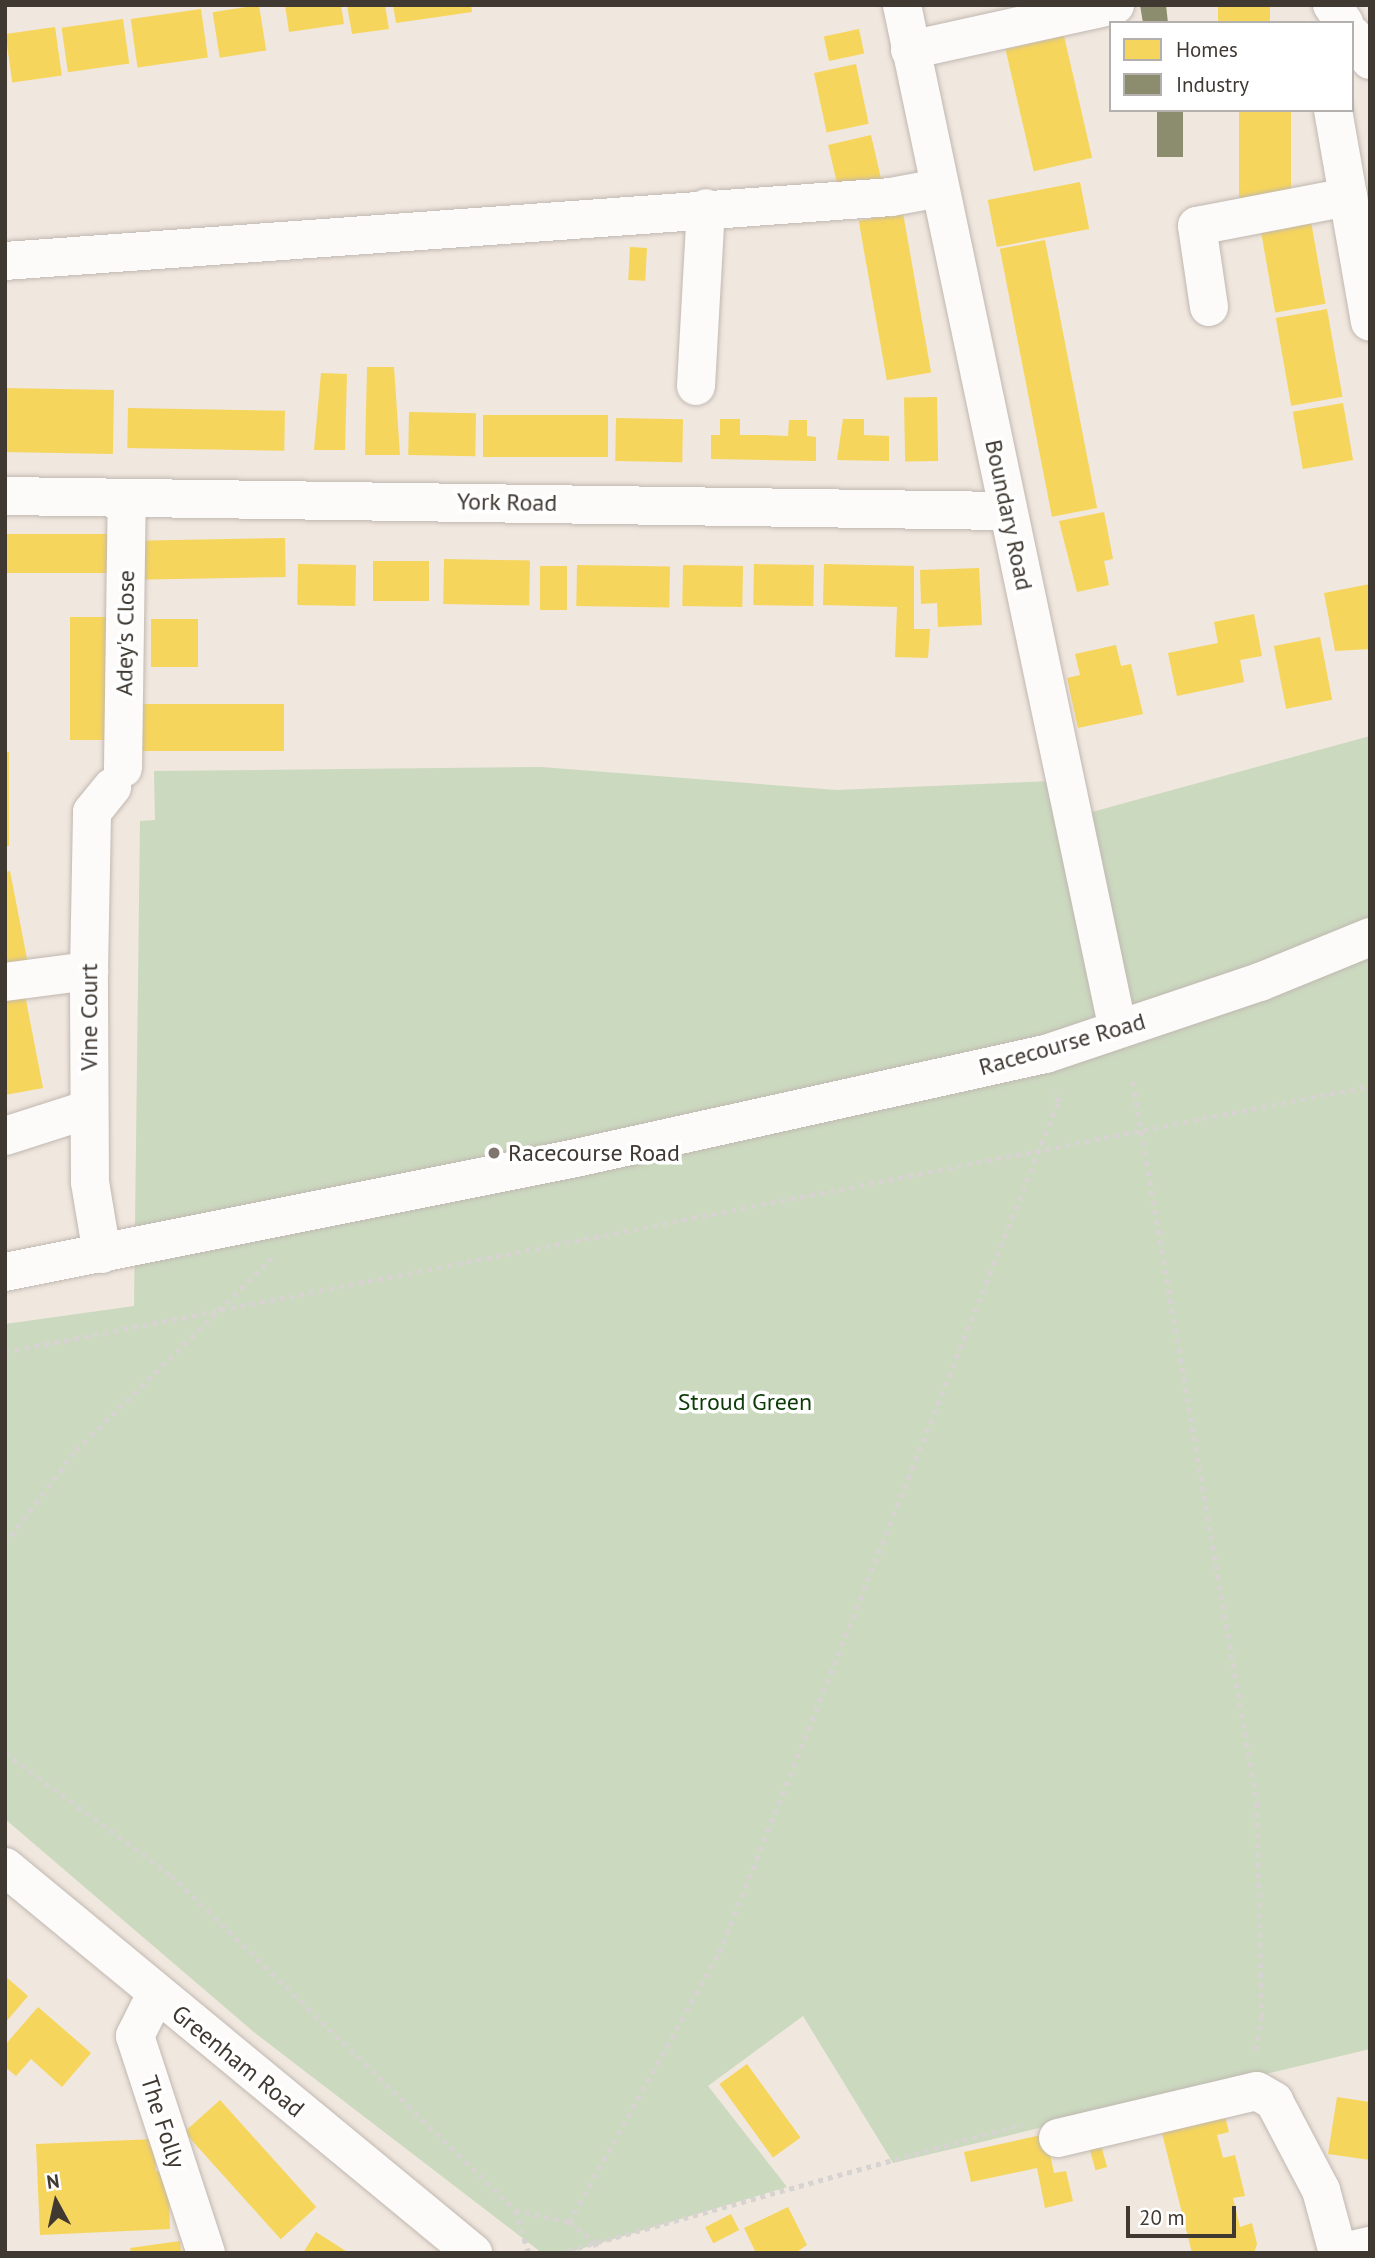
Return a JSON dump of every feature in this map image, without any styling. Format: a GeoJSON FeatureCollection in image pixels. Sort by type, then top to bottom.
{"type":"FeatureCollection","features":[{"type":"Feature","properties":{"kind":"street","name":"Boundary Road"},"geometry":{"type":"LineString","coordinates":[[902,5],[1117,1025]]}},
{"type":"Feature","properties":{"kind":"street"},"geometry":{"type":"LineString","coordinates":[[911,50],[1115,5]]}},
{"type":"Feature","properties":{"kind":"street"},"geometry":{"type":"LineString","coordinates":[[1332,5],[1343,21]]}},
{"type":"Feature","properties":{"kind":"street"},"geometry":{"type":"LineString","coordinates":[[1354,38],[1370,61],[1354,76]]}},
{"type":"Feature","properties":{"kind":"street"},"geometry":{"type":"LineString","coordinates":[[1333,112],[1370,322]]}},
{"type":"Feature","properties":{"kind":"street"},"geometry":{"type":"LineString","coordinates":[[5,261],[705,208],[891,197],[939,188]]}},
{"type":"Feature","properties":{"kind":"street"},"geometry":{"type":"LineString","coordinates":[[1209,307],[1197,226],[1348,197]]}},
{"type":"Feature","properties":{"kind":"street"},"geometry":{"type":"LineString","coordinates":[[696,386],[705,208]]}},
{"type":"Feature","properties":{"kind":"street","name":"York Road"},"geometry":{"type":"LineString","coordinates":[[5,496],[1008,511]]}},
{"type":"Feature","properties":{"kind":"street","name":"Adey's Close"},"geometry":{"type":"LineString","coordinates":[[118,777],[127,498]]}},
{"type":"Feature","properties":{"kind":"street","name":"Vine Court"},"geometry":{"type":"LineString","coordinates":[[102,1254],[90,1182],[89,971],[92,812],[118,777]]}},
{"type":"Feature","properties":{"kind":"street","name":"Racecourse Road"},"geometry":{"type":"LineString","coordinates":[[5,1272],[102,1254],[1032,1057],[1117,1025],[1172,1013],[1370,937]]}},
{"type":"Feature","properties":{"kind":"street"},"geometry":{"type":"LineString","coordinates":[[5,982],[89,971]]}},
{"type":"Feature","properties":{"kind":"street"},"geometry":{"type":"LineString","coordinates":[[5,1136],[89,1110]]}},
{"type":"Feature","properties":{"kind":"street","name":"Greenham Road"},"geometry":{"type":"LineString","coordinates":[[5,1867],[473,2253]]}},
{"type":"Feature","properties":{"kind":"street","name":"The Folly"},"geometry":{"type":"LineString","coordinates":[[156,1994],[135,2036],[206,2253]]}},
{"type":"Feature","properties":{"kind":"street"},"geometry":{"type":"LineString","coordinates":[[1043,2130],[1257,2091],[1274,2101],[1321,2190],[1338,2253],[1370,2246]]}},
{"type":"Feature","properties":{"kind":"path"},"geometry":{"type":"LineString","coordinates":[[1133,1082],[1143,1126],[1257,1803],[1262,2016],[1255,2054],[1259,2061]]}},
{"type":"Feature","properties":{"kind":"path"},"geometry":{"type":"LineString","coordinates":[[569,2222],[719,1953],[1058,1102],[1054,1086]]}},
{"type":"Feature","properties":{"kind":"path"},"geometry":{"type":"LineString","coordinates":[[5,1352],[210,1317],[1143,1126],[1370,1086]]}},
{"type":"Feature","properties":{"kind":"path"},"geometry":{"type":"LineString","coordinates":[[5,1544],[76,1450],[282,1247]]}},
{"type":"Feature","properties":{"kind":"path"},"geometry":{"type":"LineString","coordinates":[[5,1753],[171,1875],[514,2210],[529,2253]]}},
{"type":"Feature","properties":{"kind":"path"},"geometry":{"type":"LineString","coordinates":[[1242,2058],[1255,2054]]}},
{"type":"Feature","properties":{"kind":"path"},"geometry":{"type":"LineString","coordinates":[[558,2253],[1043,2130]]}},
{"type":"Feature","properties":{"kind":"path"},"geometry":{"type":"LineString","coordinates":[[514,2210],[569,2222],[595,2242],[598,2253]]}},
{"type":"Feature","properties":{"kind":"green space","name":"Stroud Green"},"geometry":{"type":"Polygon","coordinates":[[[1370,736],[1370,2049],[893,2163],[803,2016],[708,2086],[787,2187],[567,2253],[542,2253],[255,2033],[5,1819],[5,1324],[134,1306],[140,821],[155,820],[154,771],[541,767],[837,790],[1051,781],[1059,821],[1370,736]]]}},
{"type":"Feature","properties":{"kind":"building: Homes"},"geometry":{"type":"Polygon","coordinates":[[[259,5],[266,50],[220,58],[213,12],[259,5]]]}},
{"type":"Feature","properties":{"kind":"building: Homes"},"geometry":{"type":"Polygon","coordinates":[[[285,5],[341,5],[344,24],[289,32],[285,5]]]}},
{"type":"Feature","properties":{"kind":"building: Homes"},"geometry":{"type":"Polygon","coordinates":[[[347,5],[385,5],[389,29],[352,34],[347,5]]]}},
{"type":"Feature","properties":{"kind":"building: Homes"},"geometry":{"type":"Polygon","coordinates":[[[393,5],[471,5],[472,12],[396,23],[393,5]]]}},
{"type":"Feature","properties":{"kind":"building: Homes"},"geometry":{"type":"Polygon","coordinates":[[[1218,5],[1270,5],[1270,21],[1218,21],[1218,5]]]}},
{"type":"Feature","properties":{"kind":"building: Homes"},"geometry":{"type":"Polygon","coordinates":[[[201,9],[208,58],[138,67],[131,19],[201,9]]]}},
{"type":"Feature","properties":{"kind":"building: Homes"},"geometry":{"type":"Polygon","coordinates":[[[123,19],[129,64],[68,72],[62,28],[123,19]]]}},
{"type":"Feature","properties":{"kind":"building: Homes"},"geometry":{"type":"Polygon","coordinates":[[[55,27],[62,76],[12,82],[5,34],[55,27]]]}},
{"type":"Feature","properties":{"kind":"building: Homes"},"geometry":{"type":"Polygon","coordinates":[[[859,29],[864,53],[829,61],[824,36],[859,29]]]}},
{"type":"Feature","properties":{"kind":"building: Homes"},"geometry":{"type":"Polygon","coordinates":[[[1064,36],[1092,158],[1034,171],[1006,49],[1064,36]]]}},
{"type":"Feature","properties":{"kind":"building: Homes"},"geometry":{"type":"Polygon","coordinates":[[[856,64],[869,124],[827,133],[814,73],[856,64]]]}},
{"type":"Feature","properties":{"kind":"building: Homes"},"geometry":{"type":"Polygon","coordinates":[[[1239,112],[1291,112],[1291,201],[1239,201],[1239,112]]]}},
{"type":"Feature","properties":{"kind":"building: Homes"},"geometry":{"type":"Polygon","coordinates":[[[871,135],[882,184],[839,194],[828,145],[871,135]]]}},
{"type":"Feature","properties":{"kind":"building: Homes"},"geometry":{"type":"Polygon","coordinates":[[[1080,182],[1089,229],[997,247],[988,200],[1080,182]]]}},
{"type":"Feature","properties":{"kind":"building: Homes"},"geometry":{"type":"Polygon","coordinates":[[[903,213],[931,373],[887,380],[859,221],[903,213]]]}},
{"type":"Feature","properties":{"kind":"building: Homes"},"geometry":{"type":"Polygon","coordinates":[[[1310,216],[1325,304],[1275,313],[1260,225],[1310,216]]]}},
{"type":"Feature","properties":{"kind":"building: Homes"},"geometry":{"type":"Polygon","coordinates":[[[1045,240],[1097,508],[1052,517],[1000,249],[1045,240]]]}},
{"type":"Feature","properties":{"kind":"building: Homes"},"geometry":{"type":"Polygon","coordinates":[[[630,247],[647,248],[645,281],[628,280],[630,247]]]}},
{"type":"Feature","properties":{"kind":"building: Homes"},"geometry":{"type":"Polygon","coordinates":[[[1327,309],[1342,397],[1291,406],[1276,318],[1327,309]]]}},
{"type":"Feature","properties":{"kind":"building: Homes"},"geometry":{"type":"Polygon","coordinates":[[[367,367],[394,367],[400,455],[365,455],[367,367]]]}},
{"type":"Feature","properties":{"kind":"building: Homes"},"geometry":{"type":"Polygon","coordinates":[[[321,373],[347,374],[345,450],[314,450],[321,373]]]}},
{"type":"Feature","properties":{"kind":"building: Homes"},"geometry":{"type":"Polygon","coordinates":[[[5,388],[114,390],[113,454],[5,452],[5,388]]]}},
{"type":"Feature","properties":{"kind":"building: Homes"},"geometry":{"type":"Polygon","coordinates":[[[937,397],[938,461],[905,462],[904,398],[937,397]]]}},
{"type":"Feature","properties":{"kind":"building: Homes"},"geometry":{"type":"Polygon","coordinates":[[[1343,403],[1353,460],[1303,469],[1293,412],[1343,403]]]}},
{"type":"Feature","properties":{"kind":"building: Homes"},"geometry":{"type":"Polygon","coordinates":[[[128,408],[285,411],[284,451],[127,448],[128,408]]]}},
{"type":"Feature","properties":{"kind":"building: Homes"},"geometry":{"type":"Polygon","coordinates":[[[409,412],[476,413],[475,456],[408,455],[409,412]]]}},
{"type":"Feature","properties":{"kind":"building: Homes"},"geometry":{"type":"Polygon","coordinates":[[[483,415],[608,415],[608,457],[483,457],[483,415]]]}},
{"type":"Feature","properties":{"kind":"building: Homes"},"geometry":{"type":"Polygon","coordinates":[[[616,418],[683,419],[682,462],[615,461],[616,418]]]}},
{"type":"Feature","properties":{"kind":"building: Homes"},"geometry":{"type":"Polygon","coordinates":[[[720,419],[740,419],[740,435],[788,436],[789,420],[807,420],[807,436],[816,437],[816,461],[711,459],[711,435],[720,435],[720,419]]]}},
{"type":"Feature","properties":{"kind":"building: Homes"},"geometry":{"type":"Polygon","coordinates":[[[843,419],[864,419],[864,435],[889,436],[889,461],[837,460],[843,419]]]}},
{"type":"Feature","properties":{"kind":"building: Homes"},"geometry":{"type":"Polygon","coordinates":[[[1104,512],[1113,559],[1104,561],[1109,585],[1077,592],[1059,521],[1104,512]]]}},
{"type":"Feature","properties":{"kind":"building: Homes"},"geometry":{"type":"Polygon","coordinates":[[[5,534],[117,534],[117,573],[5,573],[5,534]]]}},
{"type":"Feature","properties":{"kind":"building: Homes"},"geometry":{"type":"Polygon","coordinates":[[[285,538],[286,577],[135,580],[134,541],[285,538]]]}},
{"type":"Feature","properties":{"kind":"building: Homes"},"geometry":{"type":"Polygon","coordinates":[[[444,559],[530,561],[529,605],[443,604],[444,559]]]}},
{"type":"Feature","properties":{"kind":"building: Homes"},"geometry":{"type":"Polygon","coordinates":[[[373,561],[429,561],[429,601],[373,601],[373,561]]]}},
{"type":"Feature","properties":{"kind":"building: Homes"},"geometry":{"type":"Polygon","coordinates":[[[298,564],[356,565],[355,606],[297,605],[298,564]]]}},
{"type":"Feature","properties":{"kind":"building: Homes"},"geometry":{"type":"Polygon","coordinates":[[[754,564],[814,565],[813,606],[753,605],[754,564]]]}},
{"type":"Feature","properties":{"kind":"building: Homes"},"geometry":{"type":"Polygon","coordinates":[[[824,564],[914,566],[914,629],[930,629],[928,658],[895,657],[897,607],[823,605],[824,564]]]}},
{"type":"Feature","properties":{"kind":"building: Homes"},"geometry":{"type":"Polygon","coordinates":[[[577,565],[670,567],[669,608],[576,606],[577,565]]]}},
{"type":"Feature","properties":{"kind":"building: Homes"},"geometry":{"type":"Polygon","coordinates":[[[683,565],[743,566],[742,607],[682,606],[683,565]]]}},
{"type":"Feature","properties":{"kind":"building: Homes"},"geometry":{"type":"Polygon","coordinates":[[[540,566],[567,566],[567,610],[540,610],[540,566]]]}},
{"type":"Feature","properties":{"kind":"building: Homes"},"geometry":{"type":"Polygon","coordinates":[[[979,568],[982,625],[938,627],[937,603],[921,604],[920,570],[979,568]]]}},
{"type":"Feature","properties":{"kind":"building: Homes"},"geometry":{"type":"Polygon","coordinates":[[[1370,584],[1370,649],[1335,651],[1324,593],[1370,584]]]}},
{"type":"Feature","properties":{"kind":"building: Homes"},"geometry":{"type":"Polygon","coordinates":[[[1254,614],[1262,656],[1240,660],[1244,682],[1177,696],[1168,653],[1218,643],[1214,622],[1254,614]]]}},
{"type":"Feature","properties":{"kind":"building: Homes"},"geometry":{"type":"Polygon","coordinates":[[[70,617],[110,617],[110,740],[70,740],[70,617]]]}},
{"type":"Feature","properties":{"kind":"building: Homes"},"geometry":{"type":"Polygon","coordinates":[[[151,619],[198,619],[198,667],[151,667],[151,619]]]}},
{"type":"Feature","properties":{"kind":"building: Homes"},"geometry":{"type":"Polygon","coordinates":[[[1320,637],[1332,700],[1286,709],[1274,646],[1320,637]]]}},
{"type":"Feature","properties":{"kind":"building: Homes"},"geometry":{"type":"Polygon","coordinates":[[[1116,645],[1121,666],[1131,664],[1143,714],[1078,728],[1067,678],[1080,675],[1075,654],[1116,645]]]}},
{"type":"Feature","properties":{"kind":"building: Homes"},"geometry":{"type":"Polygon","coordinates":[[[137,704],[284,704],[284,751],[137,751],[137,704]]]}},
{"type":"Feature","properties":{"kind":"building: Homes"},"geometry":{"type":"Polygon","coordinates":[[[5,752],[9,752],[9,846],[5,846],[5,752]]]}},
{"type":"Feature","properties":{"kind":"building: Homes"},"geometry":{"type":"Polygon","coordinates":[[[10,871],[28,964],[5,968],[5,872],[10,871]]]}},
{"type":"Feature","properties":{"kind":"building: Homes"},"geometry":{"type":"Polygon","coordinates":[[[25,995],[43,1088],[5,1095],[5,999],[25,995]]]}},
{"type":"Feature","properties":{"kind":"building: Homes"},"geometry":{"type":"Polygon","coordinates":[[[5,1976],[28,1996],[5,2023],[5,1976]]]}},
{"type":"Feature","properties":{"kind":"building: Homes"},"geometry":{"type":"Polygon","coordinates":[[[38,2007],[91,2053],[62,2087],[31,2059],[16,2076],[5,2067],[5,2045],[38,2007]]]}},
{"type":"Feature","properties":{"kind":"building: Homes"},"geometry":{"type":"Polygon","coordinates":[[[747,2064],[800,2138],[773,2158],[719,2084],[747,2064]]]}},
{"type":"Feature","properties":{"kind":"building: Homes"},"geometry":{"type":"Polygon","coordinates":[[[1337,2097],[1370,2102],[1370,2160],[1328,2154],[1337,2097]]]}},
{"type":"Feature","properties":{"kind":"building: Homes"},"geometry":{"type":"Polygon","coordinates":[[[220,2100],[316,2207],[281,2239],[184,2132],[220,2100]]]}},
{"type":"Feature","properties":{"kind":"building: Homes"},"geometry":{"type":"Polygon","coordinates":[[[1223,2109],[1229,2132],[1217,2135],[1223,2158],[1235,2155],[1245,2196],[1233,2198],[1240,2227],[1252,2223],[1257,2244],[1254,2253],[1192,2253],[1160,2125],[1223,2109]]]}},
{"type":"Feature","properties":{"kind":"building: Homes"},"geometry":{"type":"Polygon","coordinates":[[[1046,2134],[1054,2173],[1066,2171],[1073,2201],[1045,2208],[1037,2168],[971,2182],[964,2152],[1046,2134]]]}},
{"type":"Feature","properties":{"kind":"building: Homes"},"geometry":{"type":"Polygon","coordinates":[[[154,2139],[156,2171],[168,2171],[170,2229],[40,2235],[36,2144],[154,2139]]]}},
{"type":"Feature","properties":{"kind":"building: Homes"},"geometry":{"type":"Polygon","coordinates":[[[1100,2142],[1107,2167],[1096,2170],[1088,2145],[1100,2142]]]}},
{"type":"Feature","properties":{"kind":"building: Homes"},"geometry":{"type":"Polygon","coordinates":[[[788,2207],[807,2245],[795,2253],[756,2253],[744,2228],[788,2207]]]}},
{"type":"Feature","properties":{"kind":"building: Homes"},"geometry":{"type":"Polygon","coordinates":[[[731,2214],[739,2230],[713,2243],[705,2227],[731,2214]]]}},
{"type":"Feature","properties":{"kind":"building: Homes"},"geometry":{"type":"Polygon","coordinates":[[[316,2232],[349,2253],[303,2253],[316,2232]]]}},
{"type":"Feature","properties":{"kind":"building: Homes"},"geometry":{"type":"Polygon","coordinates":[[[180,2241],[181,2253],[131,2253],[130,2248],[180,2241]]]}},
{"type":"Feature","properties":{"kind":"building: Industry"},"geometry":{"type":"Polygon","coordinates":[[[1140,5],[1166,5],[1168,21],[1143,21],[1140,5]]]}},
{"type":"Feature","properties":{"kind":"building: Industry"},"geometry":{"type":"Polygon","coordinates":[[[1157,112],[1183,112],[1183,157],[1157,157],[1157,112]]]}},
{"type":"Feature","properties":{"kind":"place","name":"Racecourse Road"},"geometry":{"type":"Point","coordinates":[494,1153]}}]}
